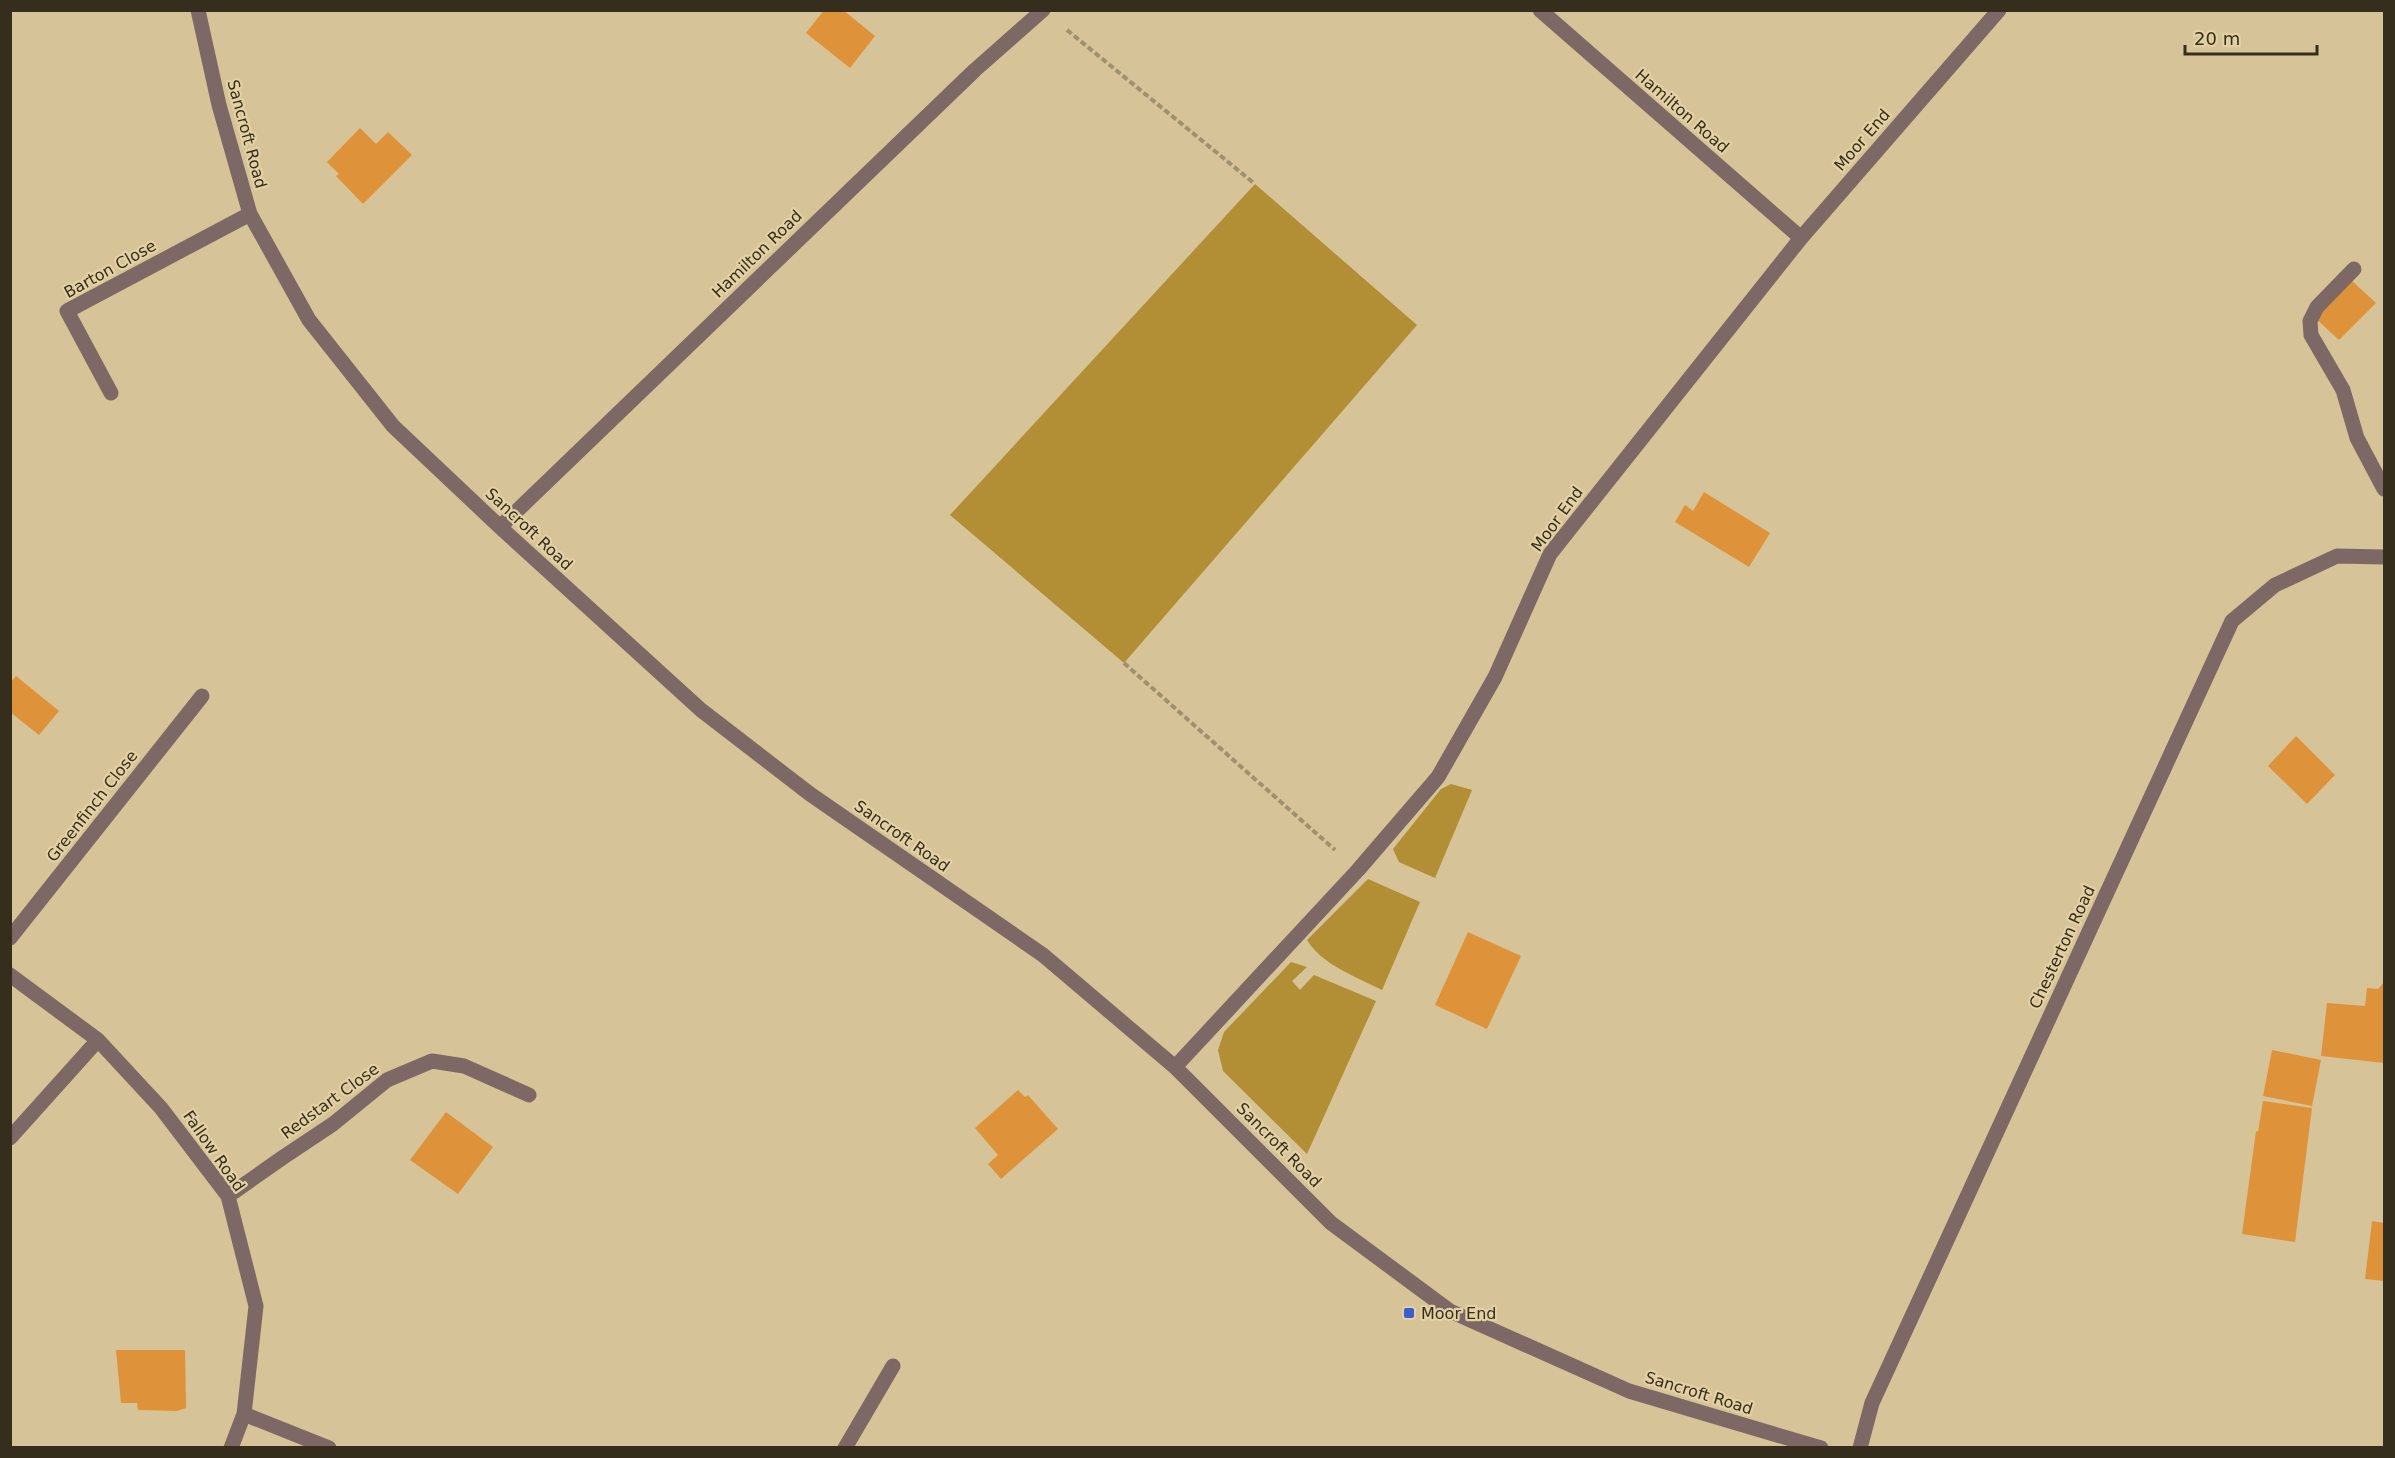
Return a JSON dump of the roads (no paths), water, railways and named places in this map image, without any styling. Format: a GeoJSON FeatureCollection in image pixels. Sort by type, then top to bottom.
{"type":"FeatureCollection","features":[{"type":"Feature","properties":{"kind":"street","name":"Sancroft Road"},"geometry":{"type":"LineString","coordinates":[[198,10],[219,105],[249,214],[309,320],[393,426],[701,710],[810,794],[1043,955],[1175,1066],[1331,1223],[1450,1311],[1629,1391],[1821,1448]]}},
{"type":"Feature","properties":{"kind":"street","name":"Hamilton Road"},"geometry":{"type":"LineString","coordinates":[[500,527],[975,70],[1043,10]]}},
{"type":"Feature","properties":{"kind":"street","name":"Hamilton Road"},"geometry":{"type":"LineString","coordinates":[[1540,10],[1801,238]]}},
{"type":"Feature","properties":{"kind":"street","name":"Moor End"},"geometry":{"type":"LineString","coordinates":[[1175,1066],[1358,870],[1438,777],[1495,677],[1550,554],[1801,238],[1999,10]]}},
{"type":"Feature","properties":{"kind":"street","name":"Barton Close"},"geometry":{"type":"LineString","coordinates":[[111,393],[68,311],[249,214]]}},
{"type":"Feature","properties":{"kind":"street"},"geometry":{"type":"LineString","coordinates":[[2354,270],[2317,307],[2310,321],[2311,335],[2340,385],[2348,404],[2357,438],[2385,489]]}},
{"type":"Feature","properties":{"kind":"street","name":"Chesterton Road"},"geometry":{"type":"LineString","coordinates":[[1860,1448],[1872,1403],[2232,621],[2275,585],[2337,556],[2385,557]]}},
{"type":"Feature","properties":{"kind":"street","name":"Greenfinch Close"},"geometry":{"type":"LineString","coordinates":[[10,938],[202,696]]}},
{"type":"Feature","properties":{"kind":"street","name":"Fallow Road"},"geometry":{"type":"LineString","coordinates":[[10,975],[98,1040],[161,1108],[228,1196],[256,1306],[244,1414],[231,1448]]}},
{"type":"Feature","properties":{"kind":"street"},"geometry":{"type":"LineString","coordinates":[[10,1138],[98,1040]]}},
{"type":"Feature","properties":{"kind":"street","name":"Redstart Close"},"geometry":{"type":"LineString","coordinates":[[228,1196],[333,1125],[387,1080],[432,1061],[464,1066],[529,1095]]}},
{"type":"Feature","properties":{"kind":"street"},"geometry":{"type":"LineString","coordinates":[[845,1448],[892,1366]]}},
{"type":"Feature","properties":{"kind":"street"},"geometry":{"type":"LineString","coordinates":[[244,1414],[329,1448]]}},
{"type":"Feature","properties":{"kind":"place","name":"Moor End"},"geometry":{"type":"Point","coordinates":[1409,1313]}}]}
